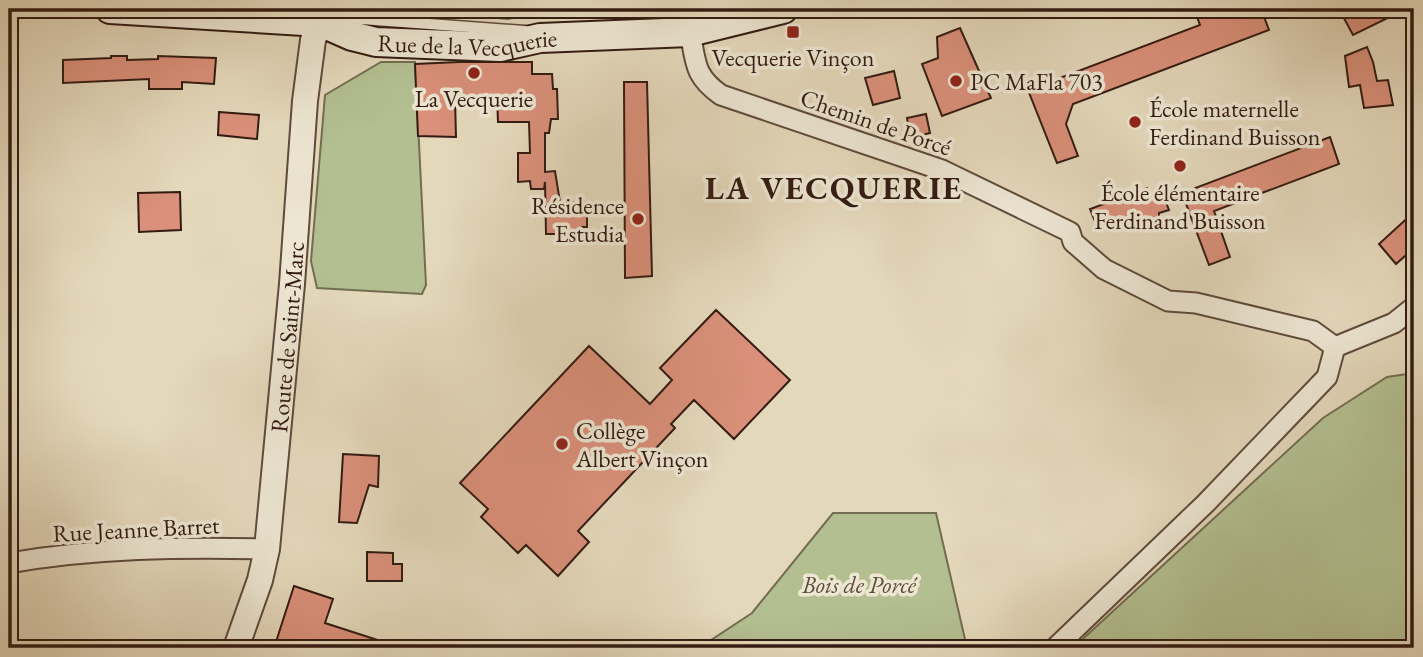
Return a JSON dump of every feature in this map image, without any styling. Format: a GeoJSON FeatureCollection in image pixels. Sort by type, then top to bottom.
{"type":"FeatureCollection","features":[{"type":"Feature","properties":{"kind":"main road","name":"Rue de la Vecquerie"},"geometry":{"type":"LineString","coordinates":[[110,9],[326,13],[352,36],[376,41],[500,47],[540,38],[690,32],[783,9]]}},
{"type":"Feature","properties":{"kind":"street","name":"Route de Saint-Marc"},"geometry":{"type":"LineString","coordinates":[[236,648],[260,580],[267,550],[292,284],[305,101],[313,40],[326,13]]}},
{"type":"Feature","properties":{"kind":"street","name":"Chemin de Porcé"},"geometry":{"type":"LineString","coordinates":[[690,32],[697,70],[705,83],[721,96],[942,170],[1070,232],[1073,242],[1104,269],[1168,301],[1196,303],[1312,331],[1335,347]]}},
{"type":"Feature","properties":{"kind":"street"},"geometry":{"type":"LineString","coordinates":[[1055,648],[1205,504],[1327,377],[1335,347],[1394,323],[1414,307]]}},
{"type":"Feature","properties":{"kind":"street","name":"Rue Jeanne Barret"},"geometry":{"type":"LineString","coordinates":[[9,563],[50,556],[170,548],[267,550]]}},
{"type":"Feature","properties":{"kind":"green space"},"geometry":{"type":"Polygon","coordinates":[[[399,9],[543,9],[543,17],[525,15],[508,19],[399,9]]]}},
{"type":"Feature","properties":{"kind":"green space"},"geometry":{"type":"Polygon","coordinates":[[[381,62],[415,62],[426,285],[422,294],[317,288],[311,261],[325,95],[381,62]]]}},
{"type":"Feature","properties":{"kind":"green space"},"geometry":{"type":"Polygon","coordinates":[[[1414,373],[1414,648],[1073,648],[1323,418],[1387,377],[1414,373]]]}},
{"type":"Feature","properties":{"kind":"green space","name":"Bois de Porcé"},"geometry":{"type":"Polygon","coordinates":[[[833,513],[936,513],[967,648],[699,648],[752,613],[833,513]]]}},
{"type":"Feature","properties":{"kind":"building"},"geometry":{"type":"Polygon","coordinates":[[[1194,9],[1261,9],[1269,30],[1073,104],[1066,124],[1078,156],[1057,163],[1028,90],[1200,25],[1194,9]]]}},
{"type":"Feature","properties":{"kind":"building"},"geometry":{"type":"Polygon","coordinates":[[[1339,9],[1406,9],[1353,35],[1339,9]]]}},
{"type":"Feature","properties":{"kind":"building","name":"PC MaFla 703"},"geometry":{"type":"Polygon","coordinates":[[[960,28],[991,98],[942,116],[922,64],[938,58],[937,37],[960,28]]]}},
{"type":"Feature","properties":{"kind":"building"},"geometry":{"type":"Polygon","coordinates":[[[1367,47],[1377,81],[1388,80],[1393,105],[1364,108],[1360,85],[1349,87],[1345,56],[1367,47]]]}},
{"type":"Feature","properties":{"kind":"building"},"geometry":{"type":"Polygon","coordinates":[[[127,56],[127,60],[158,59],[158,56],[216,58],[214,84],[182,82],[182,89],[149,89],[149,79],[63,83],[63,60],[127,56]]]}},
{"type":"Feature","properties":{"kind":"building"},"geometry":{"type":"Polygon","coordinates":[[[532,62],[532,74],[552,74],[553,89],[557,89],[558,119],[551,119],[549,133],[545,133],[545,172],[555,171],[560,202],[587,202],[587,227],[582,227],[583,238],[559,242],[559,234],[546,234],[545,182],[544,189],[531,189],[530,181],[518,182],[518,153],[530,153],[529,122],[498,122],[497,97],[455,98],[456,137],[418,136],[415,64],[532,62]]]}},
{"type":"Feature","properties":{"kind":"building"},"geometry":{"type":"Polygon","coordinates":[[[894,71],[900,98],[873,105],[865,78],[894,71]]]}},
{"type":"Feature","properties":{"kind":"building","name":"Résidence Estudia"},"geometry":{"type":"Polygon","coordinates":[[[624,82],[647,82],[652,276],[625,278],[624,82]]]}},
{"type":"Feature","properties":{"kind":"building"},"geometry":{"type":"Polygon","coordinates":[[[219,112],[259,115],[257,139],[218,135],[219,112]]]}},
{"type":"Feature","properties":{"kind":"building"},"geometry":{"type":"Polygon","coordinates":[[[926,114],[930,133],[910,138],[907,118],[926,114]]]}},
{"type":"Feature","properties":{"kind":"building"},"geometry":{"type":"Polygon","coordinates":[[[1330,137],[1339,164],[1214,211],[1230,257],[1209,265],[1182,193],[1330,137]]]}},
{"type":"Feature","properties":{"kind":"building"},"geometry":{"type":"Polygon","coordinates":[[[1147,188],[1150,196],[1162,192],[1169,210],[1159,213],[1159,218],[1135,227],[1131,217],[1098,229],[1090,209],[1147,188]]]}},
{"type":"Feature","properties":{"kind":"building"},"geometry":{"type":"Polygon","coordinates":[[[180,192],[181,230],[139,232],[138,193],[180,192]]]}},
{"type":"Feature","properties":{"kind":"building"},"geometry":{"type":"Polygon","coordinates":[[[1414,212],[1414,248],[1396,264],[1379,244],[1414,212]]]}},
{"type":"Feature","properties":{"kind":"building","name":"Collège Albert Vinçon"},"geometry":{"type":"Polygon","coordinates":[[[716,310],[790,380],[734,439],[694,400],[671,424],[675,428],[578,531],[589,542],[558,576],[526,545],[518,553],[481,517],[488,509],[460,483],[589,346],[650,404],[672,380],[660,368],[716,310]]]}},
{"type":"Feature","properties":{"kind":"building"},"geometry":{"type":"Polygon","coordinates":[[[343,454],[379,456],[378,487],[369,485],[357,523],[339,522],[343,454]]]}},
{"type":"Feature","properties":{"kind":"building"},"geometry":{"type":"Polygon","coordinates":[[[367,552],[393,553],[393,564],[402,564],[402,581],[367,581],[367,552]]]}},
{"type":"Feature","properties":{"kind":"building"},"geometry":{"type":"Polygon","coordinates":[[[294,586],[333,599],[325,623],[393,645],[393,648],[324,648],[303,641],[300,648],[274,648],[294,586]]]}},
{"type":"Feature","properties":{"kind":"place","name":"Vecquerie Vinçon"},"geometry":{"type":"Point","coordinates":[793,32]}},
{"type":"Feature","properties":{"kind":"place","name":"La Vecquerie"},"geometry":{"type":"Point","coordinates":[474,73]}},
{"type":"Feature","properties":{"kind":"place","name":"PC MaFla 703"},"geometry":{"type":"Point","coordinates":[956,81]}},
{"type":"Feature","properties":{"kind":"place","name":"École maternelle Ferdinand Buisson"},"geometry":{"type":"Point","coordinates":[1135,122]}},
{"type":"Feature","properties":{"kind":"place","name":"École élémentaire Ferdinand Buisson"},"geometry":{"type":"Point","coordinates":[1180,166]}},
{"type":"Feature","properties":{"kind":"place","name":"Résidence Estudia"},"geometry":{"type":"Point","coordinates":[638,219]}},
{"type":"Feature","properties":{"kind":"place","name":"Collège Albert Vinçon"},"geometry":{"type":"Point","coordinates":[562,444]}},
{"type":"Feature","properties":{"kind":"district","name":"LA VECQUERIE"},"geometry":{"type":"Point","coordinates":[834,188]}}]}
